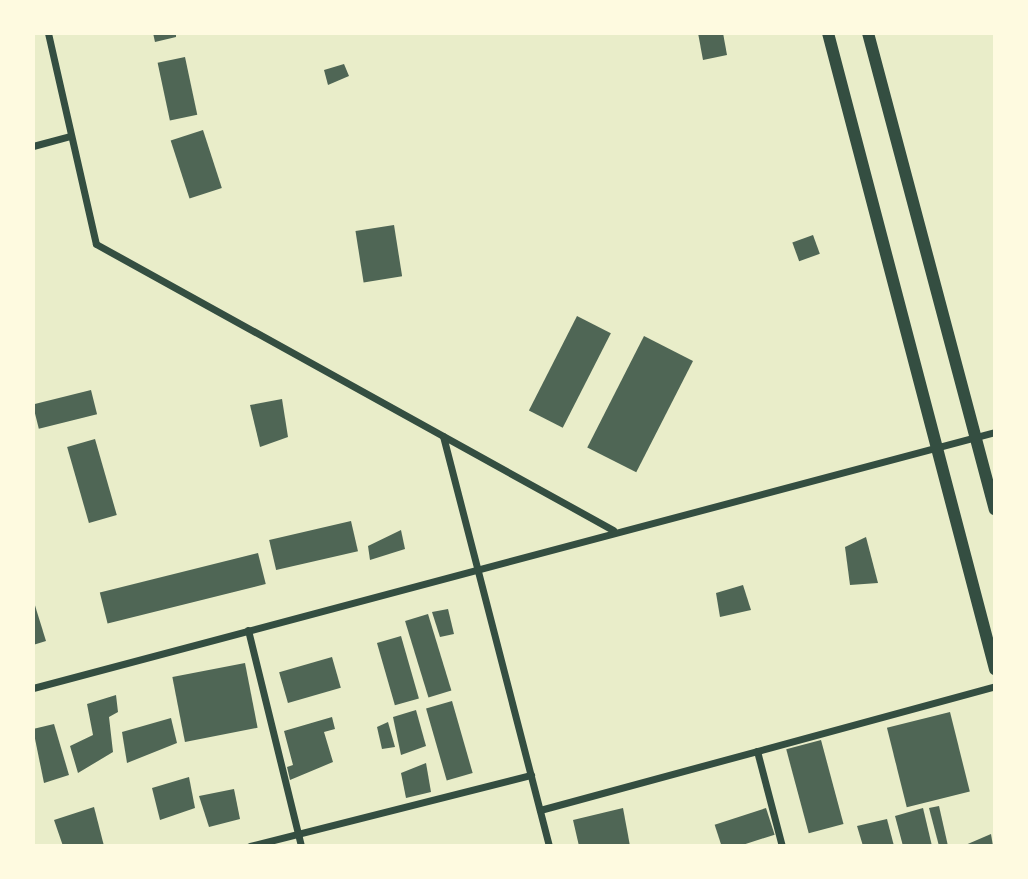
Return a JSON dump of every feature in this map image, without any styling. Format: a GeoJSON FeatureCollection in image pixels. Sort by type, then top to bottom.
{"type":"FeatureCollection","features":[{"type":"Feature","properties":{"kind":"street"},"geometry":{"type":"LineString","coordinates":[[48,33],[96,244],[613,530]]}},
{"type":"Feature","properties":{"kind":"street"},"geometry":{"type":"LineString","coordinates":[[828,33],[995,669]]}},
{"type":"Feature","properties":{"kind":"street"},"geometry":{"type":"LineString","coordinates":[[868,33],[973,438],[995,509]]}},
{"type":"Feature","properties":{"kind":"street"},"geometry":{"type":"LineString","coordinates":[[33,146],[70,136]]}},
{"type":"Feature","properties":{"kind":"street"},"geometry":{"type":"LineString","coordinates":[[33,688],[478,569],[613,530],[995,432]]}},
{"type":"Feature","properties":{"kind":"street"},"geometry":{"type":"LineString","coordinates":[[443,436],[549,846]]}},
{"type":"Feature","properties":{"kind":"street"},"geometry":{"type":"LineString","coordinates":[[248,630],[301,846]]}},
{"type":"Feature","properties":{"kind":"street"},"geometry":{"type":"LineString","coordinates":[[540,810],[995,686]]}},
{"type":"Feature","properties":{"kind":"street"},"geometry":{"type":"LineString","coordinates":[[757,751],[782,846]]}},
{"type":"Feature","properties":{"kind":"street"},"geometry":{"type":"LineString","coordinates":[[250,846],[531,775]]}},
{"type":"Feature","properties":{"kind":"building"},"geometry":{"type":"Polygon","coordinates":[[[153,33],[176,33],[176,37],[155,42],[153,33]]]}},
{"type":"Feature","properties":{"kind":"building"},"geometry":{"type":"Polygon","coordinates":[[[698,33],[723,33],[727,55],[703,60],[698,33]]]}},
{"type":"Feature","properties":{"kind":"building"},"geometry":{"type":"Polygon","coordinates":[[[185,57],[197,115],[170,121],[158,63],[185,57]]]}},
{"type":"Feature","properties":{"kind":"building"},"geometry":{"type":"Polygon","coordinates":[[[344,64],[349,76],[328,85],[324,70],[344,64]]]}},
{"type":"Feature","properties":{"kind":"building"},"geometry":{"type":"Polygon","coordinates":[[[203,130],[222,188],[190,199],[171,141],[203,130]]]}},
{"type":"Feature","properties":{"kind":"building"},"geometry":{"type":"Polygon","coordinates":[[[394,225],[402,276],[364,282],[355,231],[394,225]]]}},
{"type":"Feature","properties":{"kind":"building"},"geometry":{"type":"Polygon","coordinates":[[[813,235],[820,254],[799,261],[792,243],[813,235]]]}},
{"type":"Feature","properties":{"kind":"building"},"geometry":{"type":"Polygon","coordinates":[[[577,316],[611,333],[563,428],[529,410],[577,316]]]}},
{"type":"Feature","properties":{"kind":"building"},"geometry":{"type":"Polygon","coordinates":[[[644,336],[693,361],[636,472],[587,447],[644,336]]]}},
{"type":"Feature","properties":{"kind":"building"},"geometry":{"type":"Polygon","coordinates":[[[91,390],[97,414],[39,429],[33,404],[91,390]]]}},
{"type":"Feature","properties":{"kind":"building"},"geometry":{"type":"Polygon","coordinates":[[[282,399],[288,437],[260,447],[250,405],[282,399]]]}},
{"type":"Feature","properties":{"kind":"building"},"geometry":{"type":"Polygon","coordinates":[[[95,439],[117,515],[89,523],[67,447],[95,439]]]}},
{"type":"Feature","properties":{"kind":"building"},"geometry":{"type":"Polygon","coordinates":[[[351,521],[358,551],[276,570],[269,540],[351,521]]]}},
{"type":"Feature","properties":{"kind":"building"},"geometry":{"type":"Polygon","coordinates":[[[401,530],[405,549],[370,560],[368,546],[401,530]]]}},
{"type":"Feature","properties":{"kind":"building"},"geometry":{"type":"Polygon","coordinates":[[[866,537],[878,583],[850,585],[845,547],[866,537]]]}},
{"type":"Feature","properties":{"kind":"building"},"geometry":{"type":"Polygon","coordinates":[[[258,553],[266,584],[108,623],[100,592],[258,553]]]}},
{"type":"Feature","properties":{"kind":"building"},"geometry":{"type":"Polygon","coordinates":[[[743,585],[751,610],[720,617],[716,593],[743,585]]]}},
{"type":"Feature","properties":{"kind":"building"},"geometry":{"type":"Polygon","coordinates":[[[33,599],[46,641],[33,645],[33,599]]]}},
{"type":"Feature","properties":{"kind":"building"},"geometry":{"type":"Polygon","coordinates":[[[448,609],[454,634],[440,637],[432,612],[448,609]]]}},
{"type":"Feature","properties":{"kind":"building"},"geometry":{"type":"Polygon","coordinates":[[[428,614],[451,691],[428,698],[405,621],[428,614]]]}},
{"type":"Feature","properties":{"kind":"building"},"geometry":{"type":"Polygon","coordinates":[[[401,636],[419,698],[395,705],[377,643],[401,636]]]}},
{"type":"Feature","properties":{"kind":"building"},"geometry":{"type":"Polygon","coordinates":[[[332,657],[341,688],[288,703],[279,672],[332,657]]]}},
{"type":"Feature","properties":{"kind":"building"},"geometry":{"type":"Polygon","coordinates":[[[245,663],[258,728],[185,742],[172,677],[245,663]]]}},
{"type":"Feature","properties":{"kind":"building"},"geometry":{"type":"Polygon","coordinates":[[[116,695],[118,712],[109,717],[113,752],[78,773],[70,746],[93,735],[87,704],[116,695]]]}},
{"type":"Feature","properties":{"kind":"building"},"geometry":{"type":"Polygon","coordinates":[[[452,701],[473,773],[447,781],[426,708],[452,701]]]}},
{"type":"Feature","properties":{"kind":"building"},"geometry":{"type":"Polygon","coordinates":[[[416,710],[426,746],[401,755],[393,717],[416,710]]]}},
{"type":"Feature","properties":{"kind":"building"},"geometry":{"type":"Polygon","coordinates":[[[950,712],[970,792],[907,807],[887,728],[950,712]]]}},
{"type":"Feature","properties":{"kind":"building"},"geometry":{"type":"Polygon","coordinates":[[[332,717],[335,729],[324,732],[333,762],[290,780],[287,767],[293,765],[284,731],[332,717]]]}},
{"type":"Feature","properties":{"kind":"building"},"geometry":{"type":"Polygon","coordinates":[[[171,718],[177,743],[127,763],[122,732],[171,718]]]}},
{"type":"Feature","properties":{"kind":"building"},"geometry":{"type":"Polygon","coordinates":[[[388,722],[395,747],[382,749],[377,727],[388,722]]]}},
{"type":"Feature","properties":{"kind":"building"},"geometry":{"type":"Polygon","coordinates":[[[54,724],[69,775],[44,783],[33,729],[54,724]]]}},
{"type":"Feature","properties":{"kind":"building"},"geometry":{"type":"Polygon","coordinates":[[[821,740],[844,824],[809,833],[786,749],[821,740]]]}},
{"type":"Feature","properties":{"kind":"building"},"geometry":{"type":"Polygon","coordinates":[[[426,763],[431,792],[406,798],[401,773],[426,763]]]}},
{"type":"Feature","properties":{"kind":"building"},"geometry":{"type":"Polygon","coordinates":[[[189,777],[195,808],[160,820],[152,788],[189,777]]]}},
{"type":"Feature","properties":{"kind":"building"},"geometry":{"type":"Polygon","coordinates":[[[234,789],[240,819],[209,827],[199,796],[234,789]]]}},
{"type":"Feature","properties":{"kind":"building"},"geometry":{"type":"Polygon","coordinates":[[[939,806],[948,846],[939,846],[929,808],[939,806]]]}},
{"type":"Feature","properties":{"kind":"building"},"geometry":{"type":"Polygon","coordinates":[[[94,807],[104,846],[63,846],[54,820],[94,807]]]}},
{"type":"Feature","properties":{"kind":"building"},"geometry":{"type":"Polygon","coordinates":[[[623,808],[630,846],[579,846],[573,820],[623,808]]]}},
{"type":"Feature","properties":{"kind":"building"},"geometry":{"type":"Polygon","coordinates":[[[766,808],[775,835],[740,846],[722,846],[715,825],[766,808]]]}},
{"type":"Feature","properties":{"kind":"building"},"geometry":{"type":"Polygon","coordinates":[[[923,808],[932,846],[903,846],[895,816],[923,808]]]}},
{"type":"Feature","properties":{"kind":"building"},"geometry":{"type":"Polygon","coordinates":[[[887,819],[894,846],[863,846],[857,826],[887,819]]]}},
{"type":"Feature","properties":{"kind":"building"},"geometry":{"type":"Polygon","coordinates":[[[991,834],[993,846],[963,846],[991,834]]]}}]}
